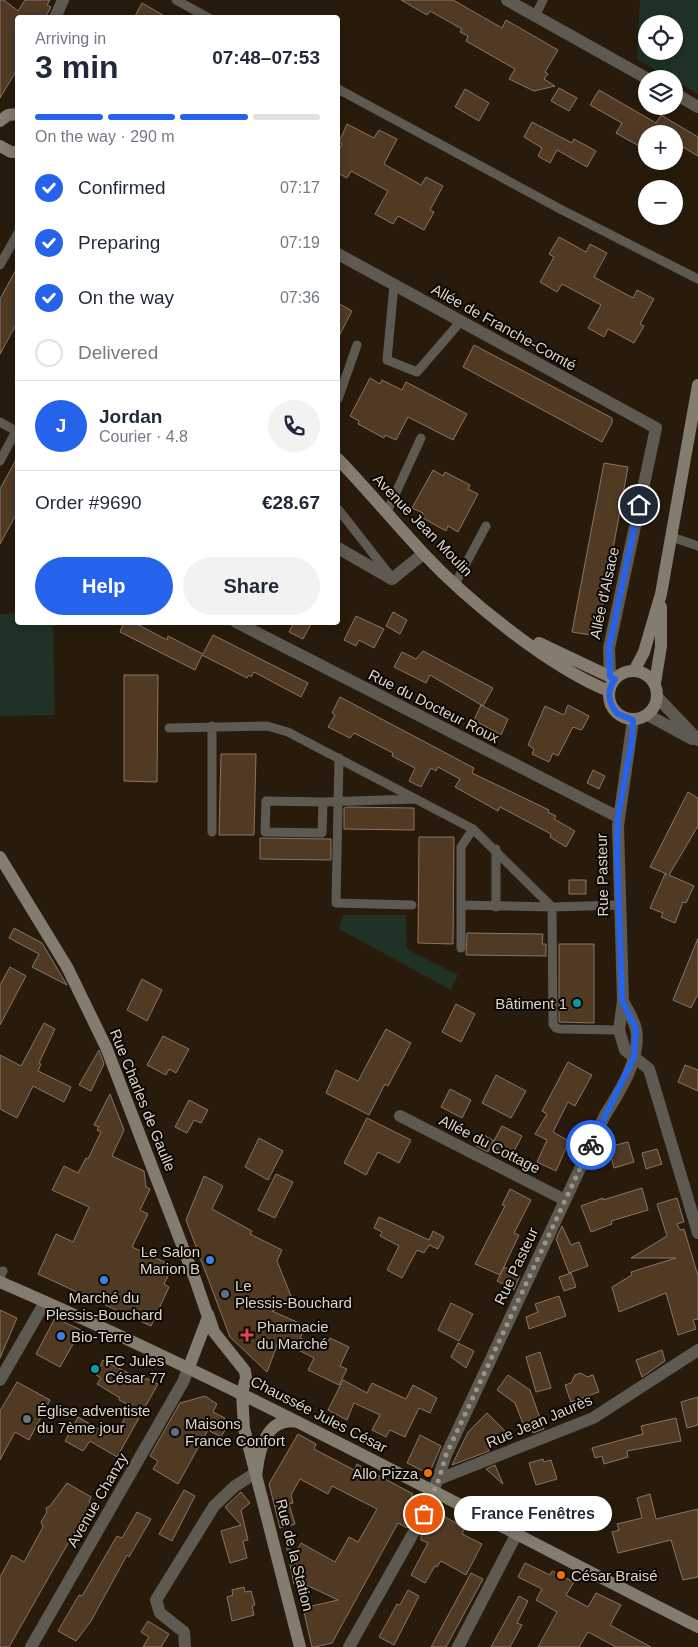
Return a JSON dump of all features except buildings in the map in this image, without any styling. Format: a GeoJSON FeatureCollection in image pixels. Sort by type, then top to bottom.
{"type":"FeatureCollection","features":[{"type":"Feature","properties":{"kind":"street"},"geometry":{"type":"LineString","coordinates":[[56,15],[63,0]]}},
{"type":"Feature","properties":{"kind":"street"},"geometry":{"type":"LineString","coordinates":[[507,0],[638,73]]}},
{"type":"Feature","properties":{"kind":"street"},"geometry":{"type":"LineString","coordinates":[[683,98],[698,106]]}},
{"type":"Feature","properties":{"kind":"street"},"geometry":{"type":"LineString","coordinates":[[0,121],[15,112]]}},
{"type":"Feature","properties":{"kind":"street"},"geometry":{"type":"LineString","coordinates":[[1,152],[15,152]]}},
{"type":"Feature","properties":{"kind":"street","name":"Allée de Franche-Comté"},"geometry":{"type":"LineString","coordinates":[[340,255],[656,428]]}},
{"type":"Feature","properties":{"kind":"street"},"geometry":{"type":"LineString","coordinates":[[634,671],[644,652],[661,594],[698,386]]}},
{"type":"Feature","properties":{"kind":"street","name":"Allée d'Alsace"},"geometry":{"type":"LineString","coordinates":[[611,682],[609,648],[656,428]]}},
{"type":"Feature","properties":{"kind":"street","name":"Avenue Jean Moulin"},"geometry":{"type":"LineString","coordinates":[[340,461],[423,554],[455,584],[510,629],[611,682]]}},
{"type":"Feature","properties":{"kind":"street"},"geometry":{"type":"LineString","coordinates":[[340,549],[392,578],[423,554]]}},
{"type":"Feature","properties":{"kind":"street"},"geometry":{"type":"LineString","coordinates":[[654,683],[662,646],[661,594]]}},
{"type":"Feature","properties":{"kind":"street","name":"Rue du Docteur Roux"},"geometry":{"type":"LineString","coordinates":[[242,625],[618,816]]}},
{"type":"Feature","properties":{"kind":"street"},"geometry":{"type":"LineString","coordinates":[[658,698],[648,714],[633,720],[618,714],[612,707],[611,682],[620,674],[634,671],[649,676],[654,683],[658,698],[698,741]]}},
{"type":"Feature","properties":{"kind":"street"},"geometry":{"type":"LineString","coordinates":[[648,714],[698,741]]}},
{"type":"Feature","properties":{"kind":"street","name":"Rue Pasteur"},"geometry":{"type":"LineString","coordinates":[[619,1030],[622,1001],[618,816],[632,740],[633,720]]}},
{"type":"Feature","properties":{"kind":"street","name":"Rue Charles de Gaulle"},"geometry":{"type":"LineString","coordinates":[[0,857],[67,967],[106,1047],[214,1332],[245,1371],[246,1378],[242,1393]]}},
{"type":"Feature","properties":{"kind":"street","name":"Rue Pasteur"},"geometry":{"type":"LineString","coordinates":[[349,1647],[428,1507],[446,1455],[634,1057],[636,1029],[622,1001]]}},
{"type":"Feature","properties":{"kind":"street"},"geometry":{"type":"LineString","coordinates":[[636,1029],[619,1030],[622,1044],[634,1057],[647,1065],[653,1078],[698,1233]]}},
{"type":"Feature","properties":{"kind":"street","name":"Allée du Cottage"},"geometry":{"type":"LineString","coordinates":[[400,1116],[565,1200]]}},
{"type":"Feature","properties":{"kind":"street","name":"Chaussée Jules César"},"geometry":{"type":"LineString","coordinates":[[1,1277],[45,1302],[188,1367],[303,1423],[516,1535],[698,1627]]}},
{"type":"Feature","properties":{"kind":"street"},"geometry":{"type":"LineString","coordinates":[[0,1380],[45,1302]]}},
{"type":"Feature","properties":{"kind":"street"},"geometry":{"type":"LineString","coordinates":[[188,1367],[205,1328],[207,1312]]}},
{"type":"Feature","properties":{"kind":"street","name":"Rue Jean Jaurès"},"geometry":{"type":"LineString","coordinates":[[439,1479],[593,1418],[698,1350]]}},
{"type":"Feature","properties":{"kind":"street","name":"Avenue Chanzy"},"geometry":{"type":"LineString","coordinates":[[32,1647],[183,1382],[188,1367]]}},
{"type":"Feature","properties":{"kind":"street","name":"Rue de la Station"},"geometry":{"type":"LineString","coordinates":[[242,1393],[244,1428],[257,1472],[300,1647]]}},
{"type":"Feature","properties":{"kind":"street","name":"Rue de la Station"},"geometry":{"type":"LineString","coordinates":[[257,1472],[263,1443],[271,1428],[282,1422],[303,1423]]}},
{"type":"Feature","properties":{"kind":"street"},"geometry":{"type":"LineString","coordinates":[[185,1647],[184,1632],[160,1613],[156,1600],[214,1506],[234,1486],[257,1472]]}},
{"type":"Feature","properties":{"kind":"street"},"geometry":{"type":"LineString","coordinates":[[458,1647],[516,1535]]}},
{"type":"Feature","properties":{"kind":"lane"},"geometry":{"type":"LineString","coordinates":[[176,0],[204,15]]}},
{"type":"Feature","properties":{"kind":"lane"},"geometry":{"type":"LineString","coordinates":[[535,16],[543,0]]}},
{"type":"Feature","properties":{"kind":"lane"},"geometry":{"type":"LineString","coordinates":[[340,90],[571,215],[698,280]]}},
{"type":"Feature","properties":{"kind":"lane"},"geometry":{"type":"LineString","coordinates":[[0,265],[15,238]]}},
{"type":"Feature","properties":{"kind":"lane"},"geometry":{"type":"LineString","coordinates":[[394,285],[387,360],[418,372],[461,321]]}},
{"type":"Feature","properties":{"kind":"lane"},"geometry":{"type":"LineString","coordinates":[[340,393],[357,346]]}},
{"type":"Feature","properties":{"kind":"lane"},"geometry":{"type":"LineString","coordinates":[[0,422],[15,430]]}},
{"type":"Feature","properties":{"kind":"lane"},"geometry":{"type":"LineString","coordinates":[[0,461],[15,433]]}},
{"type":"Feature","properties":{"kind":"lane"},"geometry":{"type":"LineString","coordinates":[[387,512],[421,438]]}},
{"type":"Feature","properties":{"kind":"lane"},"geometry":{"type":"LineString","coordinates":[[340,512],[392,578]]}},
{"type":"Feature","properties":{"kind":"lane"},"geometry":{"type":"LineString","coordinates":[[455,584],[486,526]]}},
{"type":"Feature","properties":{"kind":"lane"},"geometry":{"type":"LineString","coordinates":[[672,537],[698,546]]}},
{"type":"Feature","properties":{"kind":"lane"},"geometry":{"type":"LineString","coordinates":[[212,726],[212,832]]}},
{"type":"Feature","properties":{"kind":"lane"},"geometry":{"type":"LineString","coordinates":[[169,728],[267,726],[288,732],[473,829],[496,849],[552,907],[553,1024],[560,1029],[619,1030]]}},
{"type":"Feature","properties":{"kind":"lane"},"geometry":{"type":"LineString","coordinates":[[338,758],[336,903],[412,905]]}},
{"type":"Feature","properties":{"kind":"lane"},"geometry":{"type":"LineString","coordinates":[[323,802],[322,833],[265,832],[266,801],[338,802],[416,799]]}},
{"type":"Feature","properties":{"kind":"lane"},"geometry":{"type":"LineString","coordinates":[[461,948],[461,847],[473,829]]}},
{"type":"Feature","properties":{"kind":"lane"},"geometry":{"type":"LineString","coordinates":[[496,849],[496,906]]}},
{"type":"Feature","properties":{"kind":"lane"},"geometry":{"type":"LineString","coordinates":[[461,906],[619,906]]}},
{"type":"Feature","properties":{"kind":"green space"},"geometry":{"type":"Polygon","coordinates":[[[640,0],[698,0],[698,94],[683,85],[683,70],[656,70],[639,60],[683,60],[683,15],[639,15],[640,0]]]}},
{"type":"Feature","properties":{"kind":"green space"},"geometry":{"type":"Polygon","coordinates":[[[15,613],[15,625],[53,625],[55,715],[0,716],[0,614],[15,613]]]}},
{"type":"Feature","properties":{"kind":"green space"},"geometry":{"type":"Polygon","coordinates":[[[343,915],[406,915],[407,949],[458,975],[451,990],[339,929],[343,915]]]}},
{"type":"Feature","properties":{"kind":"way so far"},"geometry":{"type":"LineString","coordinates":[[424,1514],[442,1471],[446,1455],[591,1145]]}},
{"type":"Feature","properties":{"kind":"place","name":"Bâtiment 1"},"geometry":{"type":"Point","coordinates":[577,1003]}},
{"type":"Feature","properties":{"kind":"place","name":"Le Salon Marion B"},"geometry":{"type":"Point","coordinates":[210,1260]}},
{"type":"Feature","properties":{"kind":"place","name":"Marché du Plessis-Bouchard"},"geometry":{"type":"Point","coordinates":[104,1280]}},
{"type":"Feature","properties":{"kind":"place","name":"Le Plessis-Bouchard"},"geometry":{"type":"Point","coordinates":[225,1294]}},
{"type":"Feature","properties":{"kind":"place","name":"Pharmacie du Marché"},"geometry":{"type":"Point","coordinates":[247,1335]}},
{"type":"Feature","properties":{"kind":"place","name":"Bio-Terre"},"geometry":{"type":"Point","coordinates":[61,1336]}},
{"type":"Feature","properties":{"kind":"place","name":"FC Jules César 77"},"geometry":{"type":"Point","coordinates":[95,1369]}},
{"type":"Feature","properties":{"kind":"place","name":"Église adventiste du 7ème jour"},"geometry":{"type":"Point","coordinates":[27,1419]}},
{"type":"Feature","properties":{"kind":"place","name":"Maisons France Confort"},"geometry":{"type":"Point","coordinates":[175,1432]}},
{"type":"Feature","properties":{"kind":"place","name":"Allo Pizza"},"geometry":{"type":"Point","coordinates":[428,1473]}},
{"type":"Feature","properties":{"kind":"place","name":"France Fenêtres"},"geometry":{"type":"Point","coordinates":[424,1514]}},
{"type":"Feature","properties":{"kind":"place","name":"César Braisé"},"geometry":{"type":"Point","coordinates":[561,1575]}},
{"type":"Feature","properties":{"kind":"route"},"geometry":{"type":"LineString","coordinates":[[591,1145],[605,1115],[618,1095],[634,1057],[636,1029],[622,1001],[617,852],[618,816],[632,740],[633,720],[618,714],[612,707],[609,699],[611,684],[615,679],[610,677],[609,648],[639,505]]}}]}
